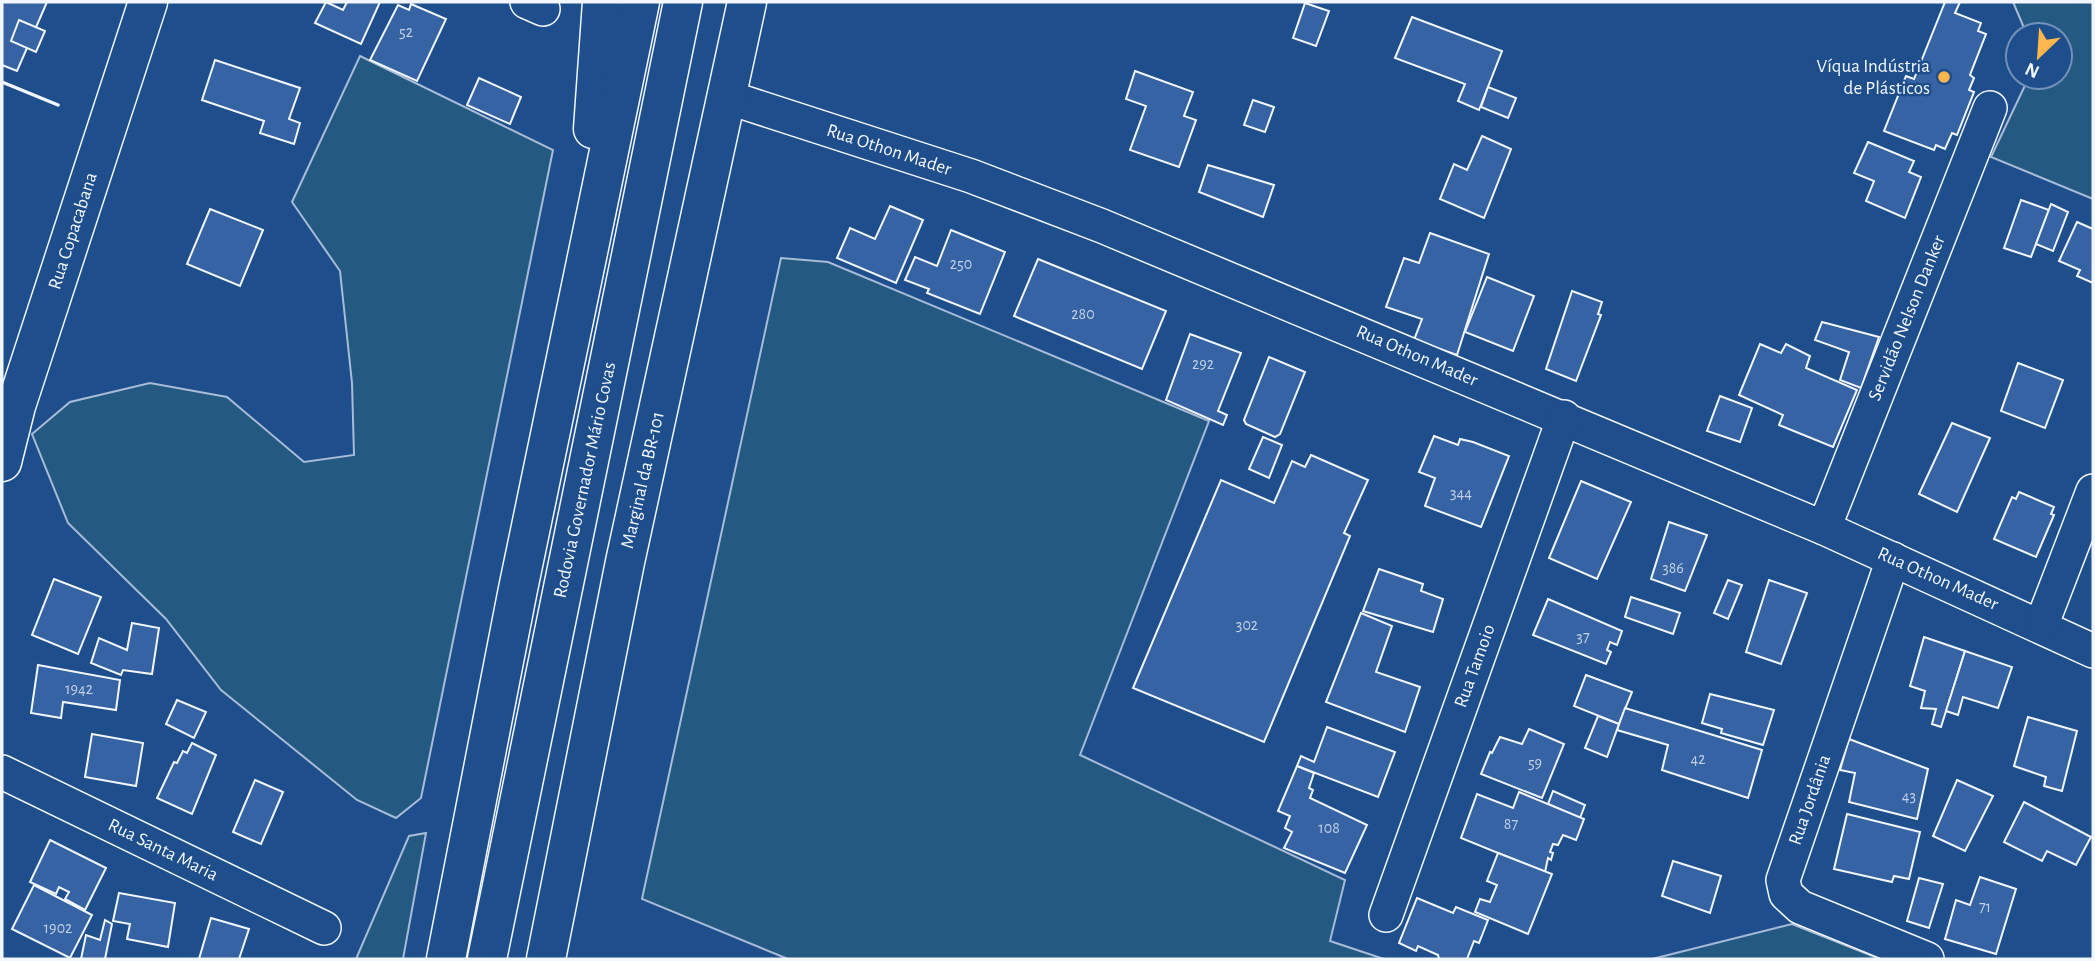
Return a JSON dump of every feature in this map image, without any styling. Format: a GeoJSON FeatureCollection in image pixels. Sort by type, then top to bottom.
{"type":"FeatureCollection","features":[{"type":"Feature","properties":{"kind":"main road","name":"Rua Copacabana"},"geometry":{"type":"LineString","coordinates":[[2,462],[16,406],[148,2]]}},
{"type":"Feature","properties":{"kind":"main road"},"geometry":{"type":"LineString","coordinates":[[582,279],[602,2]]}},
{"type":"Feature","properties":{"kind":"main road"},"geometry":{"type":"LineString","coordinates":[[446,959],[640,2]]}},
{"type":"Feature","properties":{"kind":"main road","name":"Rodovia Governador Mário Covas"},"geometry":{"type":"LineString","coordinates":[[487,959],[682,2]]}},
{"type":"Feature","properties":{"kind":"main road","name":"Marginal da BR-101"},"geometry":{"type":"LineString","coordinates":[[546,959],[619,588],[747,2]]}},
{"type":"Feature","properties":{"kind":"street","name":"Rua Othon Mader"},"geometry":{"type":"LineString","coordinates":[[726,97],[971,176],[1088,221],[1564,417],[1824,528],[2093,651]]}},
{"type":"Feature","properties":{"kind":"street","name":"Servidão Nelson Danker"},"geometry":{"type":"LineString","coordinates":[[1824,528],[1990,108]]}},
{"type":"Feature","properties":{"kind":"street","name":"Rua Tamoio"},"geometry":{"type":"LineString","coordinates":[[1386,915],[1564,417]]}},
{"type":"Feature","properties":{"kind":"street"},"geometry":{"type":"LineString","coordinates":[[2041,626],[2093,491]]}},
{"type":"Feature","properties":{"kind":"street","name":"Rua Jordânia"},"geometry":{"type":"LineString","coordinates":[[1893,558],[1783,880],[1786,894],[1800,907],[1927,959]]}},
{"type":"Feature","properties":{"kind":"street","name":"Rua Santa Maria"},"geometry":{"type":"LineString","coordinates":[[2,772],[324,928]]}},
{"type":"Feature","properties":{"kind":"shaded area"},"geometry":{"type":"Polygon","coordinates":[[[2013,2],[2093,2],[2093,199],[1991,157],[2022,91],[2074,91],[2074,21],[2021,21],[2013,2]]]}},
{"type":"Feature","properties":{"kind":"shaded area"},"geometry":{"type":"Polygon","coordinates":[[[360,56],[553,150],[421,798],[396,818],[357,800],[221,690],[166,619],[68,523],[32,434],[70,402],[150,383],[227,397],[304,462],[354,455],[352,383],[340,271],[292,202],[360,56]]]}},
{"type":"Feature","properties":{"kind":"shaded area"},"geometry":{"type":"Polygon","coordinates":[[[781,258],[828,262],[1209,421],[1080,755],[1345,880],[1330,941],[1384,959],[788,959],[642,899],[781,258]]]}},
{"type":"Feature","properties":{"kind":"shaded area"},"geometry":{"type":"Polygon","coordinates":[[[426,833],[403,959],[356,959],[409,836],[426,833]]]}},
{"type":"Feature","properties":{"kind":"shaded area"},"geometry":{"type":"Polygon","coordinates":[[[1792,924],[1880,959],[1652,959],[1792,924]]]}},
{"type":"Feature","properties":{"kind":"building"},"geometry":{"type":"Polygon","coordinates":[[[2,2],[47,2],[17,71],[2,65],[2,2]]]}},
{"type":"Feature","properties":{"kind":"building"},"geometry":{"type":"Polygon","coordinates":[[[326,2],[343,10],[347,2],[380,2],[361,44],[315,23],[326,2]]]}},
{"type":"Feature","properties":{"kind":"building","name":"Víqua Indústria de Plásticos"},"geometry":{"type":"Polygon","coordinates":[[[1945,2],[1960,2],[1955,13],[1981,23],[1978,31],[1986,34],[1970,75],[1974,78],[1969,90],[1974,92],[1957,135],[1952,133],[1945,149],[1936,145],[1934,150],[1884,131],[1906,76],[1914,79],[1945,2]]]}},
{"type":"Feature","properties":{"kind":"building"},"geometry":{"type":"Polygon","coordinates":[[[1305,3],[1329,11],[1316,46],[1293,38],[1305,3]]]}},
{"type":"Feature","properties":{"kind":"building"},"geometry":{"type":"Polygon","coordinates":[[[411,4],[446,19],[417,81],[370,60],[398,5],[409,10],[411,4]]]}},
{"type":"Feature","properties":{"kind":"building"},"geometry":{"type":"Polygon","coordinates":[[[1412,17],[1502,51],[1479,110],[1458,101],[1465,84],[1395,58],[1412,17]]]}},
{"type":"Feature","properties":{"kind":"building"},"geometry":{"type":"Polygon","coordinates":[[[19,20],[45,31],[36,52],[11,41],[19,20]]]}},
{"type":"Feature","properties":{"kind":"building"},"geometry":{"type":"Polygon","coordinates":[[[215,60],[300,88],[289,119],[300,123],[294,144],[260,133],[264,121],[202,100],[215,60]]]}},
{"type":"Feature","properties":{"kind":"building"},"geometry":{"type":"Polygon","coordinates":[[[1135,71],[1193,92],[1184,116],[1196,120],[1179,167],[1130,150],[1146,106],[1126,99],[1135,71]]]}},
{"type":"Feature","properties":{"kind":"building"},"geometry":{"type":"Polygon","coordinates":[[[479,78],[521,97],[510,124],[467,105],[479,78]]]}},
{"type":"Feature","properties":{"kind":"building"},"geometry":{"type":"Polygon","coordinates":[[[1488,87],[1516,98],[1508,118],[1481,107],[1488,87]]]}},
{"type":"Feature","properties":{"kind":"building"},"geometry":{"type":"Polygon","coordinates":[[[1253,100],[1274,107],[1265,132],[1244,125],[1253,100]]]}},
{"type":"Feature","properties":{"kind":"building"},"geometry":{"type":"Polygon","coordinates":[[[1482,136],[1511,149],[1484,218],[1440,199],[1454,164],[1467,170],[1482,136]]]}},
{"type":"Feature","properties":{"kind":"building"},"geometry":{"type":"Polygon","coordinates":[[[1868,142],[1914,161],[1909,172],[1921,177],[1905,218],[1866,201],[1874,181],[1854,173],[1868,142]]]}},
{"type":"Feature","properties":{"kind":"building"},"geometry":{"type":"Polygon","coordinates":[[[1208,165],[1274,185],[1263,217],[1199,192],[1208,165]]]}},
{"type":"Feature","properties":{"kind":"building"},"geometry":{"type":"Polygon","coordinates":[[[2021,200],[2049,210],[2031,257],[2004,248],[2021,200]]]}},
{"type":"Feature","properties":{"kind":"building"},"geometry":{"type":"Polygon","coordinates":[[[2051,204],[2068,212],[2053,251],[2036,244],[2051,204]]]}},
{"type":"Feature","properties":{"kind":"building"},"geometry":{"type":"Polygon","coordinates":[[[890,206],[923,220],[896,283],[837,258],[850,228],[875,239],[890,206]]]}},
{"type":"Feature","properties":{"kind":"building"},"geometry":{"type":"Polygon","coordinates":[[[210,209],[263,230],[240,286],[187,264],[210,209]]]}},
{"type":"Feature","properties":{"kind":"building"},"geometry":{"type":"Polygon","coordinates":[[[2077,222],[2093,229],[2093,283],[2077,276],[2080,270],[2059,261],[2077,222]]]}},
{"type":"Feature","properties":{"kind":"building"},"geometry":{"type":"Polygon","coordinates":[[[951,230],[1005,252],[980,314],[927,293],[929,289],[905,280],[915,257],[937,266],[951,230]]]}},
{"type":"Feature","properties":{"kind":"building"},"geometry":{"type":"Polygon","coordinates":[[[1430,233],[1489,254],[1457,355],[1414,340],[1422,319],[1386,307],[1404,258],[1419,263],[1430,233]]]}},
{"type":"Feature","properties":{"kind":"building"},"geometry":{"type":"Polygon","coordinates":[[[1038,259],[1166,311],[1142,369],[1014,316],[1038,259]]]}},
{"type":"Feature","properties":{"kind":"building"},"geometry":{"type":"Polygon","coordinates":[[[1487,277],[1534,296],[1513,351],[1465,332],[1487,277]]]}},
{"type":"Feature","properties":{"kind":"building"},"geometry":{"type":"Polygon","coordinates":[[[1572,291],[1602,302],[1598,314],[1601,315],[1576,381],[1546,369],[1572,291]]]}},
{"type":"Feature","properties":{"kind":"building"},"geometry":{"type":"Polygon","coordinates":[[[1822,322],[1879,337],[1861,388],[1840,380],[1849,352],[1815,340],[1822,322]]]}},
{"type":"Feature","properties":{"kind":"building"},"geometry":{"type":"Polygon","coordinates":[[[1190,334],[1241,353],[1218,411],[1227,415],[1223,425],[1166,400],[1190,334]]]}},
{"type":"Feature","properties":{"kind":"building"},"geometry":{"type":"Polygon","coordinates":[[[1760,344],[1781,353],[1786,344],[1810,356],[1806,368],[1857,390],[1833,447],[1779,425],[1783,415],[1739,395],[1760,344]]]}},
{"type":"Feature","properties":{"kind":"building"},"geometry":{"type":"Polygon","coordinates":[[[1269,357],[1305,372],[1280,434],[1275,437],[1246,424],[1244,420],[1269,357]]]}},
{"type":"Feature","properties":{"kind":"building"},"geometry":{"type":"Polygon","coordinates":[[[2018,363],[2063,380],[2045,428],[2001,411],[2018,363]]]}},
{"type":"Feature","properties":{"kind":"building"},"geometry":{"type":"Polygon","coordinates":[[[1720,396],[1752,408],[1740,442],[1707,431],[1720,396]]]}},
{"type":"Feature","properties":{"kind":"building"},"geometry":{"type":"Polygon","coordinates":[[[1952,423],[1990,438],[1957,512],[1919,494],[1952,423]]]}},
{"type":"Feature","properties":{"kind":"building"},"geometry":{"type":"Polygon","coordinates":[[[1434,436],[1458,445],[1460,439],[1473,442],[1509,456],[1481,527],[1425,506],[1435,478],[1419,472],[1434,436]]]}},
{"type":"Feature","properties":{"kind":"building"},"geometry":{"type":"Polygon","coordinates":[[[1263,437],[1282,445],[1269,478],[1249,469],[1263,437]]]}},
{"type":"Feature","properties":{"kind":"building"},"geometry":{"type":"Polygon","coordinates":[[[1311,455],[1368,480],[1344,533],[1350,536],[1264,742],[1133,688],[1221,480],[1274,503],[1292,461],[1305,467],[1311,455]]]}},
{"type":"Feature","properties":{"kind":"building"},"geometry":{"type":"Polygon","coordinates":[[[1581,481],[1631,502],[1597,579],[1549,558],[1581,481]]]}},
{"type":"Feature","properties":{"kind":"building"},"geometry":{"type":"Polygon","coordinates":[[[2019,492],[2054,507],[2051,514],[2054,515],[2036,557],[1994,539],[2012,497],[2016,499],[2019,492]]]}},
{"type":"Feature","properties":{"kind":"building"},"geometry":{"type":"Polygon","coordinates":[[[1669,522],[1707,535],[1685,591],[1651,579],[1669,522]]]}},
{"type":"Feature","properties":{"kind":"building"},"geometry":{"type":"Polygon","coordinates":[[[1379,569],[1423,584],[1421,591],[1443,599],[1433,632],[1363,611],[1379,569]]]}},
{"type":"Feature","properties":{"kind":"building"},"geometry":{"type":"Polygon","coordinates":[[[54,579],[101,597],[78,654],[32,635],[54,579]]]}},
{"type":"Feature","properties":{"kind":"building"},"geometry":{"type":"Polygon","coordinates":[[[1728,580],[1742,585],[1728,619],[1714,613],[1728,580]]]}},
{"type":"Feature","properties":{"kind":"building"},"geometry":{"type":"Polygon","coordinates":[[[1769,580],[1807,593],[1781,664],[1746,652],[1769,580]]]}},
{"type":"Feature","properties":{"kind":"building"},"geometry":{"type":"Polygon","coordinates":[[[1631,597],[1680,613],[1673,634],[1625,617],[1631,597]]]}},
{"type":"Feature","properties":{"kind":"building"},"geometry":{"type":"Polygon","coordinates":[[[1548,599],[1622,631],[1617,645],[1610,642],[1607,650],[1611,652],[1606,664],[1533,635],[1548,599]]]}},
{"type":"Feature","properties":{"kind":"building"},"geometry":{"type":"Polygon","coordinates":[[[1361,613],[1392,626],[1376,672],[1420,687],[1405,732],[1326,702],[1361,613]]]}},
{"type":"Feature","properties":{"kind":"building"},"geometry":{"type":"Polygon","coordinates":[[[132,623],[159,628],[152,674],[123,670],[121,675],[91,663],[99,638],[127,650],[132,623]]]}},
{"type":"Feature","properties":{"kind":"building"},"geometry":{"type":"Polygon","coordinates":[[[1924,637],[1965,651],[1941,727],[1932,724],[1936,709],[1921,708],[1925,691],[1910,686],[1924,637]]]}},
{"type":"Feature","properties":{"kind":"building"},"geometry":{"type":"Polygon","coordinates":[[[1965,651],[2012,667],[1998,708],[1963,697],[1958,715],[1946,711],[1965,651]]]}},
{"type":"Feature","properties":{"kind":"building"},"geometry":{"type":"Polygon","coordinates":[[[38,665],[120,680],[116,710],[63,702],[61,718],[31,713],[38,665]]]}},
{"type":"Feature","properties":{"kind":"building"},"geometry":{"type":"Polygon","coordinates":[[[1586,675],[1632,692],[1619,724],[1574,706],[1586,675]]]}},
{"type":"Feature","properties":{"kind":"building"},"geometry":{"type":"Polygon","coordinates":[[[1710,694],[1774,710],[1763,745],[1721,733],[1722,729],[1702,723],[1710,694]]]}},
{"type":"Feature","properties":{"kind":"building"},"geometry":{"type":"Polygon","coordinates":[[[177,700],[206,712],[194,738],[166,724],[177,700]]]}},
{"type":"Feature","properties":{"kind":"building"},"geometry":{"type":"Polygon","coordinates":[[[1625,708],[1762,750],[1748,798],[1662,770],[1668,745],[1617,730],[1625,708]]]}},
{"type":"Feature","properties":{"kind":"building"},"geometry":{"type":"Polygon","coordinates":[[[1598,716],[1619,724],[1607,757],[1585,748],[1598,716]]]}},
{"type":"Feature","properties":{"kind":"building"},"geometry":{"type":"Polygon","coordinates":[[[2028,717],[2077,731],[2062,791],[2044,786],[2046,777],[2014,766],[2028,717]]]}},
{"type":"Feature","properties":{"kind":"building"},"geometry":{"type":"Polygon","coordinates":[[[1327,727],[1395,752],[1378,797],[1297,766],[1301,756],[1314,762],[1327,727]]]}},
{"type":"Feature","properties":{"kind":"building"},"geometry":{"type":"Polygon","coordinates":[[[1529,729],[1564,744],[1542,798],[1481,774],[1500,737],[1522,744],[1529,729]]]}},
{"type":"Feature","properties":{"kind":"building"},"geometry":{"type":"Polygon","coordinates":[[[92,734],[143,743],[136,786],[85,777],[92,734]]]}},
{"type":"Feature","properties":{"kind":"building"},"geometry":{"type":"Polygon","coordinates":[[[1849,739],[1928,769],[1917,819],[1849,802],[1855,773],[1840,770],[1849,739]]]}},
{"type":"Feature","properties":{"kind":"building"},"geometry":{"type":"Polygon","coordinates":[[[192,743],[216,755],[192,814],[157,798],[174,762],[177,763],[183,751],[187,753],[192,743]]]}},
{"type":"Feature","properties":{"kind":"building"},"geometry":{"type":"Polygon","coordinates":[[[1297,766],[1314,773],[1309,788],[1313,790],[1310,798],[1367,825],[1345,873],[1284,848],[1292,832],[1285,828],[1290,816],[1278,811],[1297,766]]]}},
{"type":"Feature","properties":{"kind":"building"},"geometry":{"type":"Polygon","coordinates":[[[255,780],[283,792],[261,844],[233,832],[255,780]]]}},
{"type":"Feature","properties":{"kind":"building"},"geometry":{"type":"Polygon","coordinates":[[[1957,780],[1993,796],[1965,851],[1933,836],[1957,780]]]}},
{"type":"Feature","properties":{"kind":"building"},"geometry":{"type":"Polygon","coordinates":[[[1553,791],[1585,805],[1580,818],[1548,804],[1553,791]]]}},
{"type":"Feature","properties":{"kind":"building"},"geometry":{"type":"Polygon","coordinates":[[[1519,792],[1584,819],[1576,840],[1563,835],[1558,845],[1553,844],[1551,860],[1548,858],[1545,872],[1461,838],[1477,794],[1513,808],[1519,792]]]}},
{"type":"Feature","properties":{"kind":"building"},"geometry":{"type":"Polygon","coordinates":[[[2024,802],[2091,837],[2076,865],[2047,851],[2042,861],[2004,842],[2024,802]]]}},
{"type":"Feature","properties":{"kind":"building"},"geometry":{"type":"Polygon","coordinates":[[[1847,814],[1920,832],[1909,879],[1894,876],[1892,882],[1834,869],[1847,814]]]}},
{"type":"Feature","properties":{"kind":"building"},"geometry":{"type":"Polygon","coordinates":[[[50,840],[106,868],[85,910],[65,899],[69,892],[59,887],[56,894],[30,882],[50,840]]]}},
{"type":"Feature","properties":{"kind":"building"},"geometry":{"type":"Polygon","coordinates":[[[1498,853],[1552,874],[1528,934],[1475,912],[1480,899],[1490,902],[1497,885],[1487,881],[1498,853]]]}},
{"type":"Feature","properties":{"kind":"building"},"geometry":{"type":"Polygon","coordinates":[[[1673,861],[1721,876],[1710,913],[1662,896],[1673,861]]]}},
{"type":"Feature","properties":{"kind":"building"},"geometry":{"type":"Polygon","coordinates":[[[1980,877],[2016,889],[1996,954],[1945,939],[1956,900],[1970,905],[1980,877]]]}},
{"type":"Feature","properties":{"kind":"building"},"geometry":{"type":"Polygon","coordinates":[[[1919,878],[1943,884],[1929,928],[1907,921],[1919,878]]]}},
{"type":"Feature","properties":{"kind":"building"},"geometry":{"type":"Polygon","coordinates":[[[34,885],[92,915],[70,958],[12,929],[34,885]]]}},
{"type":"Feature","properties":{"kind":"building"},"geometry":{"type":"Polygon","coordinates":[[[119,893],[175,903],[168,947],[127,939],[130,924],[113,921],[119,893]]]}},
{"type":"Feature","properties":{"kind":"building"},"geometry":{"type":"Polygon","coordinates":[[[1417,898],[1453,913],[1456,907],[1488,920],[1479,943],[1474,941],[1467,959],[1439,959],[1438,955],[1418,946],[1416,951],[1399,943],[1417,898]]]}},
{"type":"Feature","properties":{"kind":"building"},"geometry":{"type":"Polygon","coordinates":[[[211,918],[249,929],[239,959],[199,959],[211,918]]]}},
{"type":"Feature","properties":{"kind":"building"},"geometry":{"type":"Polygon","coordinates":[[[105,920],[112,924],[105,959],[81,959],[86,935],[100,940],[105,920]]]}},
{"type":"Feature","properties":{"kind":"wall"},"geometry":{"type":"LineString","coordinates":[[2,82],[58,105]]}},
{"type":"Feature","properties":{"kind":"place","name":"Víqua Indústria de Plásticos"},"geometry":{"type":"Point","coordinates":[1944,77]}}]}
